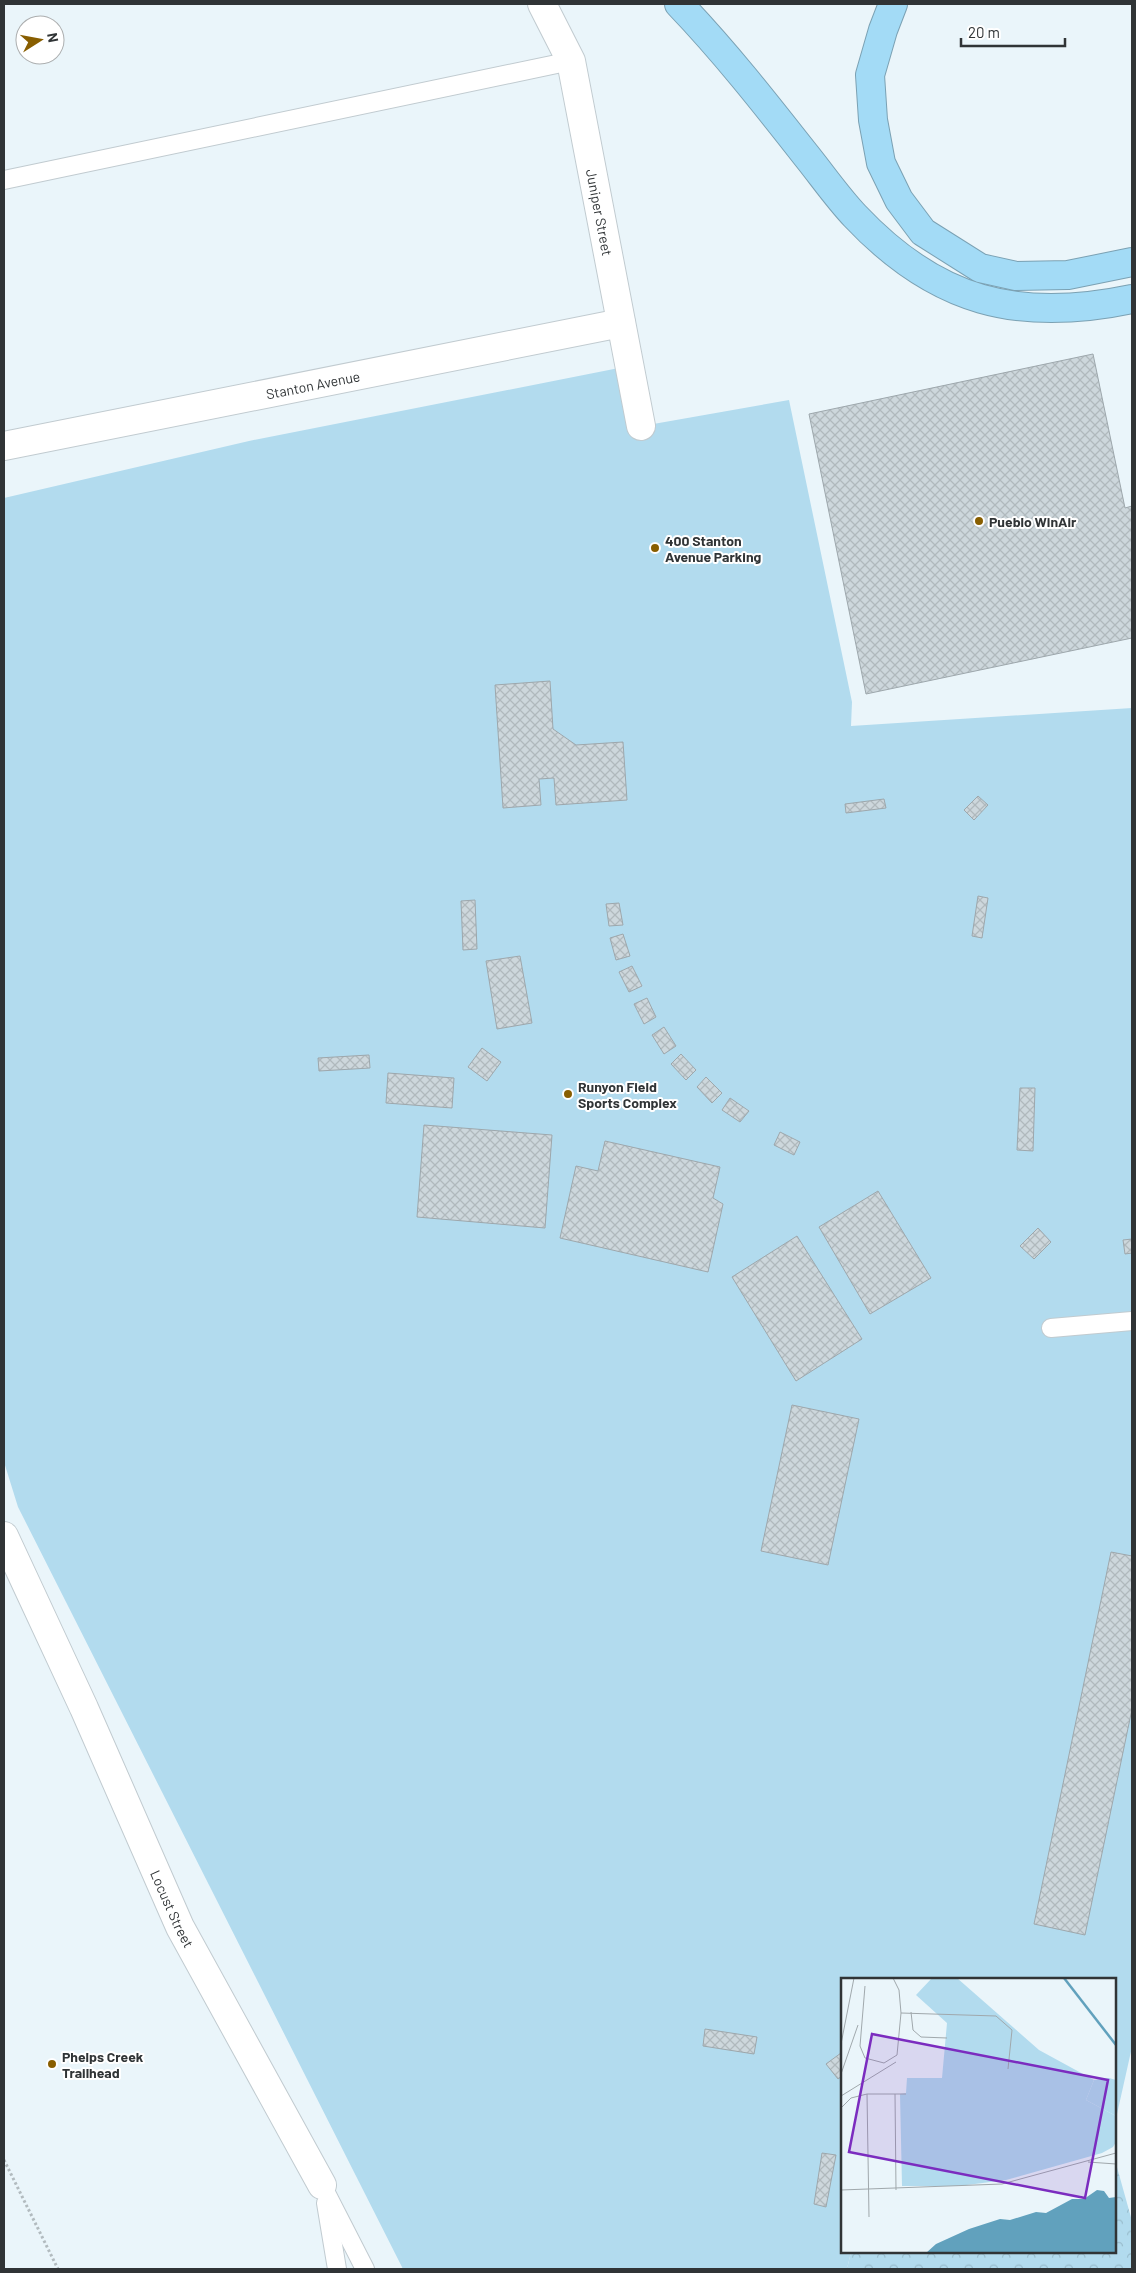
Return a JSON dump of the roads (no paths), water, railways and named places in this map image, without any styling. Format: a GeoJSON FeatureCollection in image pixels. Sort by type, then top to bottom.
{"type":"FeatureCollection","features":[{"type":"Feature","properties":{"kind":"highway"},"geometry":{"type":"LineString","coordinates":[[679,4],[760,98],[854,216],[886,246],[924,275],[956,291],[992,303],[1026,308],[1099,305],[1132,299]]}},
{"type":"Feature","properties":{"kind":"highway"},"geometry":{"type":"LineString","coordinates":[[894,4],[883,30],[870,75],[873,120],[881,162],[899,200],[923,232],[980,268],[1016,276],[1068,275],[1132,262]]}},
{"type":"Feature","properties":{"kind":"street","name":"Juniper Street"},"geometry":{"type":"LineString","coordinates":[[542,4],[570,61],[641,426]]}},
{"type":"Feature","properties":{"kind":"street","name":"Stanton Avenue"},"geometry":{"type":"LineString","coordinates":[[4,446],[621,323]]}},
{"type":"Feature","properties":{"kind":"street","name":"Locust Street"},"geometry":{"type":"LineString","coordinates":[[4,1536],[84,1708],[180,1927],[322,2185]]}},
{"type":"Feature","properties":{"kind":"lane"},"geometry":{"type":"LineString","coordinates":[[4,180],[570,61]]}},
{"type":"Feature","properties":{"kind":"lane"},"geometry":{"type":"LineString","coordinates":[[1052,1328],[1132,1321]]}},
{"type":"Feature","properties":{"kind":"lane"},"geometry":{"type":"LineString","coordinates":[[322,2185],[337,2269]]}},
{"type":"Feature","properties":{"kind":"lane","name":"Locust Street"},"geometry":{"type":"LineString","coordinates":[[322,2185],[365,2269]]}},
{"type":"Feature","properties":{"kind":"place","name":"Pueblo WinAir"},"geometry":{"type":"Point","coordinates":[979,521]}},
{"type":"Feature","properties":{"kind":"place","name":"400 Stanton Avenue Parking"},"geometry":{"type":"Point","coordinates":[655,548]}},
{"type":"Feature","properties":{"kind":"place","name":"Runyon Field Sports Complex"},"geometry":{"type":"Point","coordinates":[568,1094]}},
{"type":"Feature","properties":{"kind":"place","name":"Phelps Creek Trailhead"},"geometry":{"type":"Point","coordinates":[52,2064]}}]}
